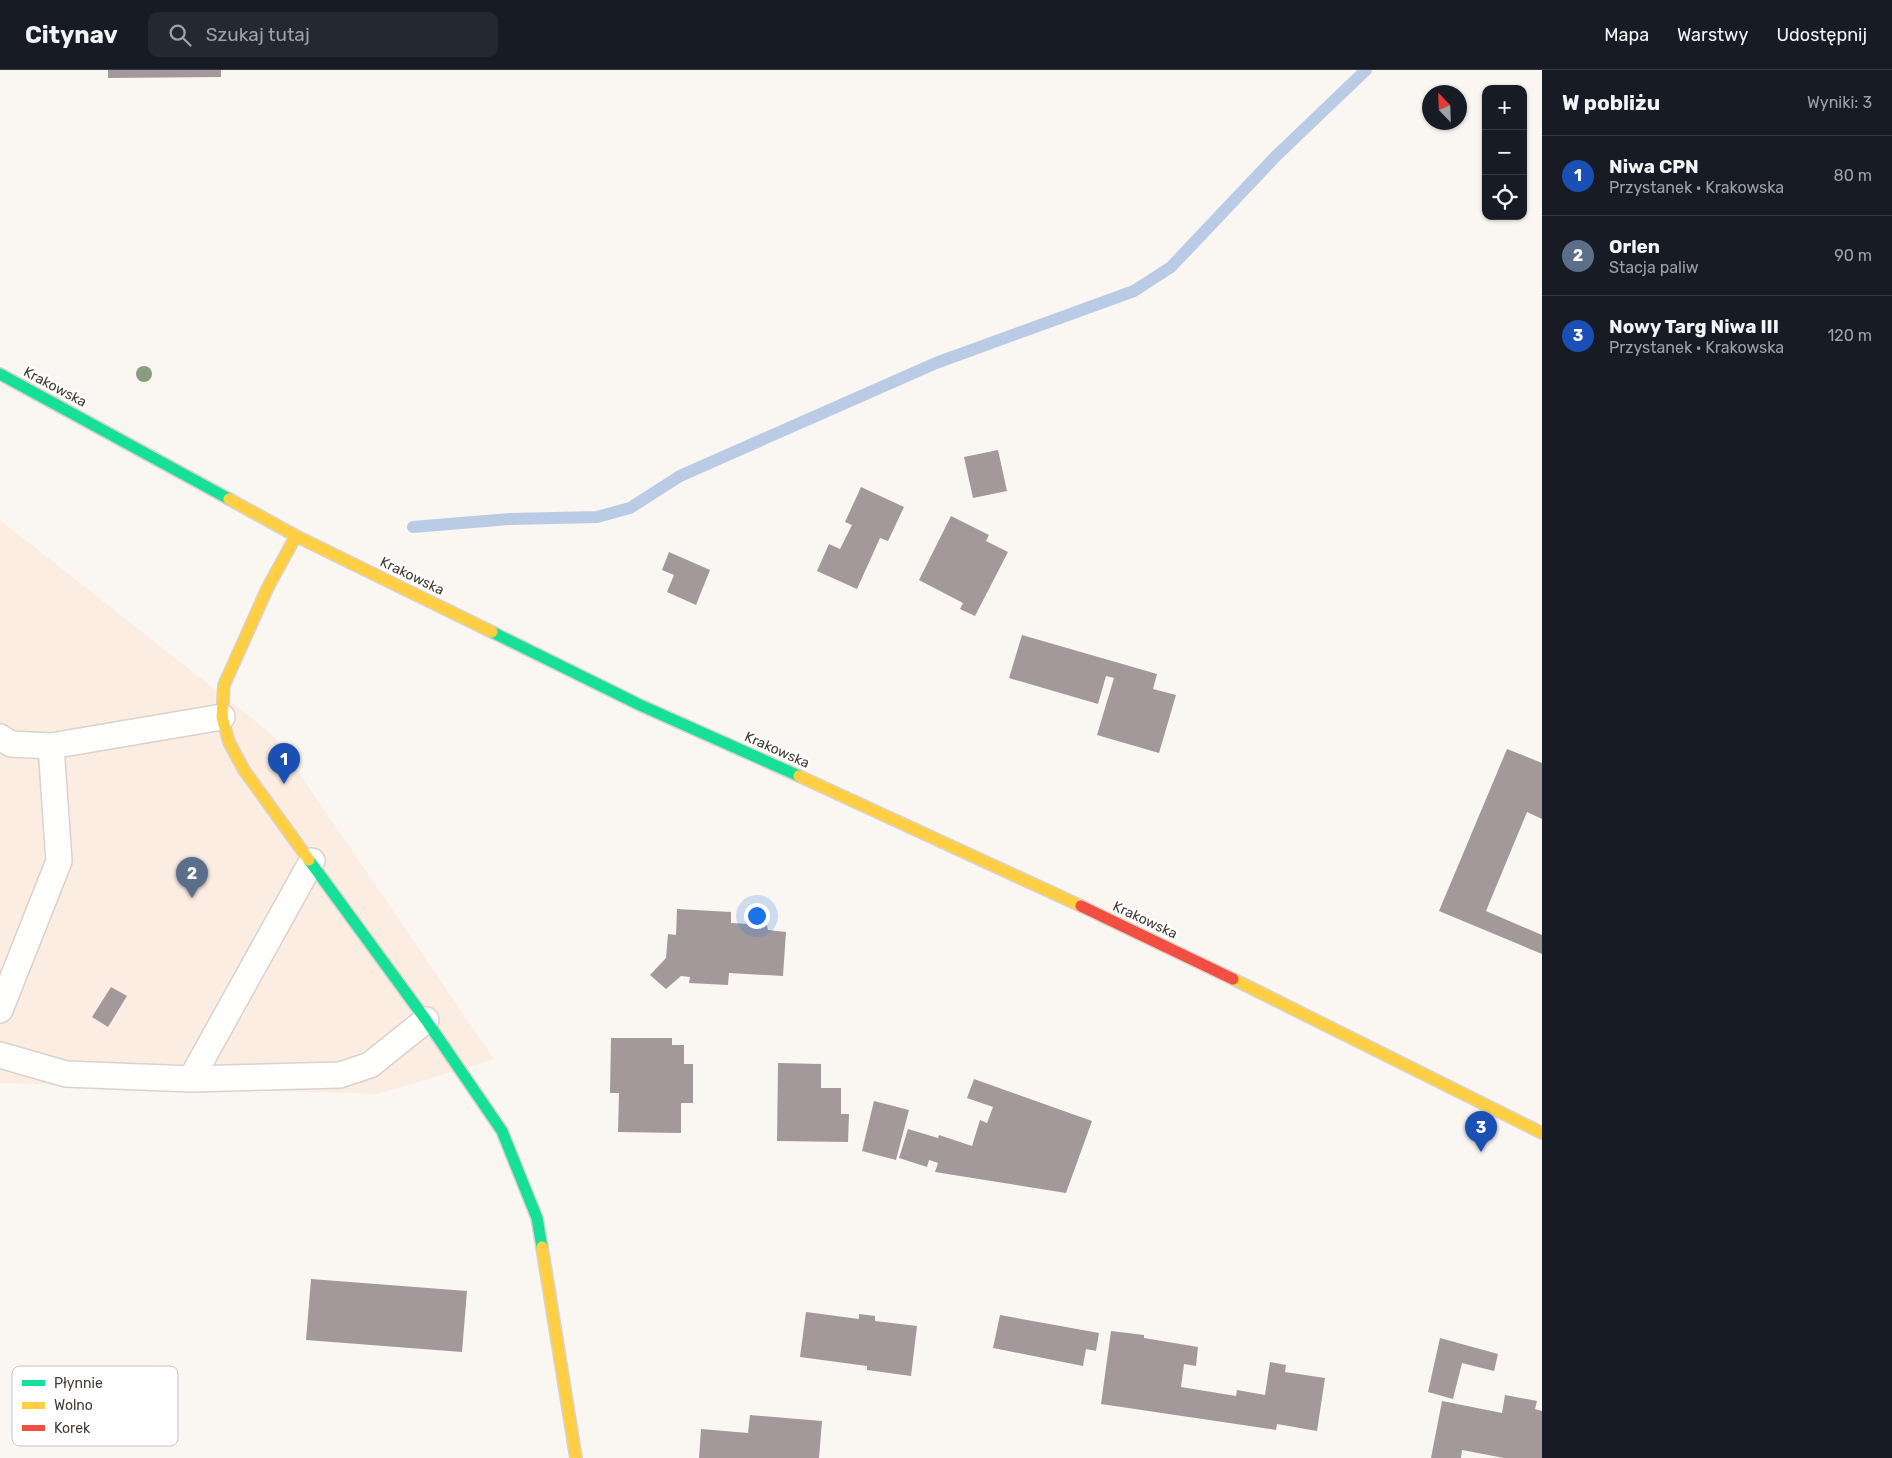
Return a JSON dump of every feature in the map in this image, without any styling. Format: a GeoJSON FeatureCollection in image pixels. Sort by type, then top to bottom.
{"type":"FeatureCollection","features":[{"type":"Feature","properties":{"kind":"main road","name":"Krakowska"},"geometry":{"type":"LineString","coordinates":[[4,376],[296,536],[640,705],[978,857],[1274,998],[1542,1133]]}},
{"type":"Feature","properties":{"kind":"main road"},"geometry":{"type":"LineString","coordinates":[[296,536],[268,588],[224,685],[222,717],[229,742],[244,770],[426,1020],[502,1131],[537,1218],[576,1458]]}},
{"type":"Feature","properties":{"kind":"lane"},"geometry":{"type":"LineString","coordinates":[[4,747],[51,746],[222,717]]}},
{"type":"Feature","properties":{"kind":"lane"},"geometry":{"type":"LineString","coordinates":[[0,1010],[59,861],[51,746]]}},
{"type":"Feature","properties":{"kind":"lane"},"geometry":{"type":"LineString","coordinates":[[191,1080],[312,861]]}},
{"type":"Feature","properties":{"kind":"lane"},"geometry":{"type":"LineString","coordinates":[[0,1055],[66,1074],[191,1080],[340,1075],[370,1065],[426,1020]]}},
{"type":"Feature","properties":{"kind":"shaded area"},"geometry":{"type":"Polygon","coordinates":[[[0,520],[274,736],[494,1059],[378,1094],[0,1083],[0,520]]]}},
{"type":"Feature","properties":{"kind":"building"},"geometry":{"type":"Polygon","coordinates":[[[108,70],[221,70],[221,77],[108,78],[108,70]]]}},
{"type":"Feature","properties":{"kind":"building"},"geometry":{"type":"Polygon","coordinates":[[[998,450],[1007,491],[973,498],[964,457],[998,450]]]}},
{"type":"Feature","properties":{"kind":"building"},"geometry":{"type":"Polygon","coordinates":[[[861,487],[904,507],[888,541],[880,538],[857,589],[817,571],[829,544],[840,549],[852,525],[845,522],[861,487]]]}},
{"type":"Feature","properties":{"kind":"building"},"geometry":{"type":"Polygon","coordinates":[[[951,516],[989,535],[986,541],[1008,552],[975,616],[960,609],[963,603],[919,580],[951,516]]]}},
{"type":"Feature","properties":{"kind":"building"},"geometry":{"type":"Polygon","coordinates":[[[669,552],[710,570],[696,605],[667,592],[674,575],[662,570],[669,552]]]}},
{"type":"Feature","properties":{"kind":"building"},"geometry":{"type":"Polygon","coordinates":[[[1022,635],[1157,674],[1153,689],[1176,695],[1159,753],[1097,735],[1114,678],[1106,676],[1098,704],[1009,678],[1022,635]]]}},
{"type":"Feature","properties":{"kind":"building"},"geometry":{"type":"Polygon","coordinates":[[[1507,749],[1542,763],[1542,819],[1527,812],[1486,911],[1542,935],[1542,954],[1439,911],[1507,749]]]}},
{"type":"Feature","properties":{"kind":"building"},"geometry":{"type":"Polygon","coordinates":[[[677,909],[731,912],[731,923],[767,925],[768,930],[786,932],[783,976],[729,973],[728,985],[689,983],[690,977],[681,976],[666,989],[650,975],[666,958],[668,934],[676,935],[677,909]]]}},
{"type":"Feature","properties":{"kind":"building"},"geometry":{"type":"Polygon","coordinates":[[[111,987],[127,996],[108,1027],[92,1017],[111,987]]]}},
{"type":"Feature","properties":{"kind":"building"},"geometry":{"type":"Polygon","coordinates":[[[611,1038],[672,1038],[672,1045],[684,1045],[684,1064],[693,1064],[693,1103],[681,1103],[681,1133],[618,1132],[619,1093],[610,1093],[611,1038]]]}},
{"type":"Feature","properties":{"kind":"building"},"geometry":{"type":"Polygon","coordinates":[[[778,1063],[821,1064],[821,1088],[841,1088],[841,1114],[849,1114],[848,1142],[777,1141],[778,1063]]]}},
{"type":"Feature","properties":{"kind":"building"},"geometry":{"type":"Polygon","coordinates":[[[974,1079],[1092,1121],[1066,1193],[935,1172],[938,1163],[929,1160],[927,1167],[899,1158],[908,1129],[938,1138],[939,1135],[972,1146],[980,1120],[987,1123],[993,1107],[967,1098],[974,1079]]]}},
{"type":"Feature","properties":{"kind":"building"},"geometry":{"type":"Polygon","coordinates":[[[874,1101],[909,1110],[896,1160],[862,1151],[874,1101]]]}},
{"type":"Feature","properties":{"kind":"building"},"geometry":{"type":"Polygon","coordinates":[[[311,1279],[467,1291],[462,1352],[306,1340],[311,1279]]]}},
{"type":"Feature","properties":{"kind":"building"},"geometry":{"type":"Polygon","coordinates":[[[806,1312],[859,1319],[859,1314],[875,1316],[875,1321],[917,1326],[911,1376],[867,1370],[867,1366],[800,1357],[806,1312]]]}},
{"type":"Feature","properties":{"kind":"building"},"geometry":{"type":"Polygon","coordinates":[[[1000,1315],[1099,1333],[1096,1351],[1086,1349],[1083,1366],[993,1348],[1000,1315]]]}},
{"type":"Feature","properties":{"kind":"building"},"geometry":{"type":"Polygon","coordinates":[[[1111,1331],[1144,1335],[1144,1338],[1198,1347],[1196,1366],[1184,1364],[1181,1387],[1236,1396],[1237,1390],[1265,1395],[1270,1362],[1286,1365],[1285,1372],[1325,1378],[1317,1431],[1277,1424],[1276,1430],[1101,1404],[1111,1331]]]}},
{"type":"Feature","properties":{"kind":"building"},"geometry":{"type":"Polygon","coordinates":[[[1440,1338],[1498,1354],[1494,1371],[1462,1363],[1453,1399],[1428,1392],[1440,1338]]]}},
{"type":"Feature","properties":{"kind":"building"},"geometry":{"type":"Polygon","coordinates":[[[1505,1395],[1537,1401],[1535,1409],[1542,1411],[1542,1458],[1504,1458],[1462,1450],[1461,1458],[1431,1458],[1442,1401],[1502,1413],[1505,1395]]]}},
{"type":"Feature","properties":{"kind":"building"},"geometry":{"type":"Polygon","coordinates":[[[750,1415],[822,1421],[819,1458],[699,1458],[701,1429],[748,1433],[750,1415]]]}},
{"type":"Feature","properties":{"kind":"waterway"},"geometry":{"type":"LineString","coordinates":[[413,527],[510,519],[597,517],[630,508],[680,476],[936,363],[1134,291],[1171,267],[1275,157],[1366,70]]}},
{"type":"Feature","properties":{"kind":"traffic: fast"},"geometry":{"type":"LineString","coordinates":[[0,374],[229,499]]}},
{"type":"Feature","properties":{"kind":"traffic: fast"},"geometry":{"type":"LineString","coordinates":[[492,632],[640,705],[799,776]]}},
{"type":"Feature","properties":{"kind":"traffic: fast"},"geometry":{"type":"LineString","coordinates":[[309,860],[426,1020],[502,1131],[537,1218],[542,1247]]}},
{"type":"Feature","properties":{"kind":"traffic: slow"},"geometry":{"type":"LineString","coordinates":[[229,499],[296,536],[492,632]]}},
{"type":"Feature","properties":{"kind":"traffic: slow"},"geometry":{"type":"LineString","coordinates":[[296,536],[268,587],[224,685],[222,717],[229,742],[244,770],[309,860]]}},
{"type":"Feature","properties":{"kind":"traffic: slow"},"geometry":{"type":"LineString","coordinates":[[799,776],[1081,906]]}},
{"type":"Feature","properties":{"kind":"traffic: slow"},"geometry":{"type":"LineString","coordinates":[[1233,979],[1542,1133]]}},
{"type":"Feature","properties":{"kind":"traffic: slow"},"geometry":{"type":"LineString","coordinates":[[542,1247],[576,1458]]}},
{"type":"Feature","properties":{"kind":"traffic: jam"},"geometry":{"type":"LineString","coordinates":[[1081,906],[1233,979]]}},
{"type":"Feature","properties":{"kind":"place","name":"Niwa CPN"},"geometry":{"type":"Point","coordinates":[284,784]}},
{"type":"Feature","properties":{"kind":"place","name":"Orlen"},"geometry":{"type":"Point","coordinates":[192,898]}},
{"type":"Feature","properties":{"kind":"place","name":"Nowy Targ Niwa III"},"geometry":{"type":"Point","coordinates":[1481,1152]}}]}
